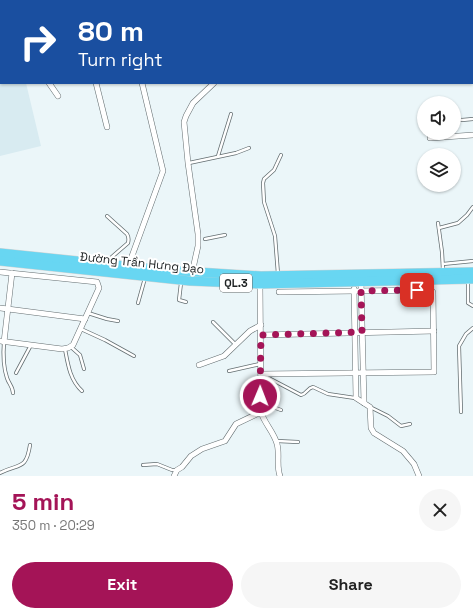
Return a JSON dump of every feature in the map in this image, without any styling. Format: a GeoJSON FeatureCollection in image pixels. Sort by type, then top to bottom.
{"type":"FeatureCollection","features":[{"type":"Feature","properties":{"kind":"highway","name":"Đường Trần Hưng Đạo"},"geometry":{"type":"LineString","coordinates":[[0,253],[128,267],[188,278],[278,276],[443,268],[470,275]]}},
{"type":"Feature","properties":{"kind":"highway","name":"Đường Trần Hưng Đạo"},"geometry":{"type":"LineString","coordinates":[[0,261],[145,276],[260,284],[357,286],[470,275]]}},
{"type":"Feature","properties":{"kind":"street"},"geometry":{"type":"LineString","coordinates":[[50,84],[58,96]]}},
{"type":"Feature","properties":{"kind":"street"},"geometry":{"type":"LineString","coordinates":[[96,84],[107,127]]}},
{"type":"Feature","properties":{"kind":"street"},"geometry":{"type":"LineString","coordinates":[[128,267],[163,170],[142,84]]}},
{"type":"Feature","properties":{"kind":"street"},"geometry":{"type":"LineString","coordinates":[[188,278],[202,240],[188,163],[184,130],[186,116],[193,103],[213,84]]}},
{"type":"Feature","properties":{"kind":"street"},"geometry":{"type":"LineString","coordinates":[[461,136],[473,135]]}},
{"type":"Feature","properties":{"kind":"street"},"geometry":{"type":"LineString","coordinates":[[0,272],[12,273],[97,282],[100,288],[73,345],[65,349],[2,342],[8,309],[12,273]]}},
{"type":"Feature","properties":{"kind":"street"},"geometry":{"type":"LineString","coordinates":[[260,284],[261,410],[262,417],[276,441],[278,449],[278,470],[280,476]]}},
{"type":"Feature","properties":{"kind":"street"},"geometry":{"type":"LineString","coordinates":[[357,286],[362,332],[364,403]]}},
{"type":"Feature","properties":{"kind":"street"},"geometry":{"type":"LineString","coordinates":[[357,286],[355,333],[356,398],[370,407],[371,428],[374,433],[403,451],[414,464],[419,476]]}},
{"type":"Feature","properties":{"kind":"street"},"geometry":{"type":"LineString","coordinates":[[261,374],[434,372],[433,292],[431,290],[357,286],[279,292]]}},
{"type":"Feature","properties":{"kind":"street"},"geometry":{"type":"LineString","coordinates":[[0,308],[85,319]]}},
{"type":"Feature","properties":{"kind":"street"},"geometry":{"type":"LineString","coordinates":[[199,365],[224,356],[232,350],[235,344],[250,331],[261,325]]}},
{"type":"Feature","properties":{"kind":"street"},"geometry":{"type":"LineString","coordinates":[[261,335],[434,331]]}},
{"type":"Feature","properties":{"kind":"street"},"geometry":{"type":"LineString","coordinates":[[174,476],[177,470],[182,467],[198,450],[225,441],[236,424],[261,410]]}},
{"type":"Feature","properties":{"kind":"lane"},"geometry":{"type":"LineString","coordinates":[[218,156],[231,114]]}},
{"type":"Feature","properties":{"kind":"lane"},"geometry":{"type":"LineString","coordinates":[[461,120],[473,119]]}},
{"type":"Feature","properties":{"kind":"lane"},"geometry":{"type":"LineString","coordinates":[[188,163],[236,153],[249,148]]}},
{"type":"Feature","properties":{"kind":"lane"},"geometry":{"type":"LineString","coordinates":[[278,276],[275,236],[264,202],[263,183],[264,179],[274,170],[282,156]]}},
{"type":"Feature","properties":{"kind":"lane"},"geometry":{"type":"LineString","coordinates":[[439,228],[458,223],[473,207]]}},
{"type":"Feature","properties":{"kind":"lane"},"geometry":{"type":"LineString","coordinates":[[103,264],[129,241],[127,234],[107,216]]}},
{"type":"Feature","properties":{"kind":"lane"},"geometry":{"type":"LineString","coordinates":[[438,223],[443,268],[473,261]]}},
{"type":"Feature","properties":{"kind":"lane"},"geometry":{"type":"LineString","coordinates":[[202,240],[225,235]]}},
{"type":"Feature","properties":{"kind":"lane"},"geometry":{"type":"LineString","coordinates":[[470,275],[468,303],[473,306]]}},
{"type":"Feature","properties":{"kind":"lane"},"geometry":{"type":"LineString","coordinates":[[138,303],[145,276]]}},
{"type":"Feature","properties":{"kind":"lane"},"geometry":{"type":"LineString","coordinates":[[186,302],[178,300],[188,278]]}},
{"type":"Feature","properties":{"kind":"lane"},"geometry":{"type":"LineString","coordinates":[[88,313],[107,320],[118,321]]}},
{"type":"Feature","properties":{"kind":"lane"},"geometry":{"type":"LineString","coordinates":[[213,322],[235,344]]}},
{"type":"Feature","properties":{"kind":"lane"},"geometry":{"type":"LineString","coordinates":[[460,412],[459,346],[466,334],[473,328]]}},
{"type":"Feature","properties":{"kind":"lane"},"geometry":{"type":"LineString","coordinates":[[81,329],[127,351],[134,356]]}},
{"type":"Feature","properties":{"kind":"lane"},"geometry":{"type":"LineString","coordinates":[[2,342],[7,380],[12,387],[13,393]]}},
{"type":"Feature","properties":{"kind":"lane"},"geometry":{"type":"LineString","coordinates":[[16,373],[31,345]]}},
{"type":"Feature","properties":{"kind":"lane"},"geometry":{"type":"LineString","coordinates":[[70,347],[80,355],[84,369]]}},
{"type":"Feature","properties":{"kind":"lane"},"geometry":{"type":"LineString","coordinates":[[65,349],[73,380],[82,391]]}},
{"type":"Feature","properties":{"kind":"lane"},"geometry":{"type":"LineString","coordinates":[[229,371],[261,364]]}},
{"type":"Feature","properties":{"kind":"lane"},"geometry":{"type":"LineString","coordinates":[[261,374],[301,395],[304,395],[310,387],[313,386],[328,394],[356,398]]}},
{"type":"Feature","properties":{"kind":"lane"},"geometry":{"type":"LineString","coordinates":[[261,410],[273,407],[281,410]]}},
{"type":"Feature","properties":{"kind":"lane"},"geometry":{"type":"LineString","coordinates":[[370,407],[388,416],[401,426],[410,424]]}},
{"type":"Feature","properties":{"kind":"lane"},"geometry":{"type":"LineString","coordinates":[[276,441],[298,442]]}},
{"type":"Feature","properties":{"kind":"lane"},"geometry":{"type":"LineString","coordinates":[[0,473],[24,464],[28,457],[30,445]]}},
{"type":"Feature","properties":{"kind":"lane"},"geometry":{"type":"LineString","coordinates":[[143,465],[157,464],[172,470],[177,470]]}},
{"type":"Feature","properties":{"kind":"shaded area"},"geometry":{"type":"Polygon","coordinates":[[[0,84],[26,84],[41,146],[0,156],[0,84]]]}},
{"type":"Feature","properties":{"kind":"route"},"geometry":{"type":"LineString","coordinates":[[260,396],[261,335],[362,332],[361,291],[417,290]]}}]}
